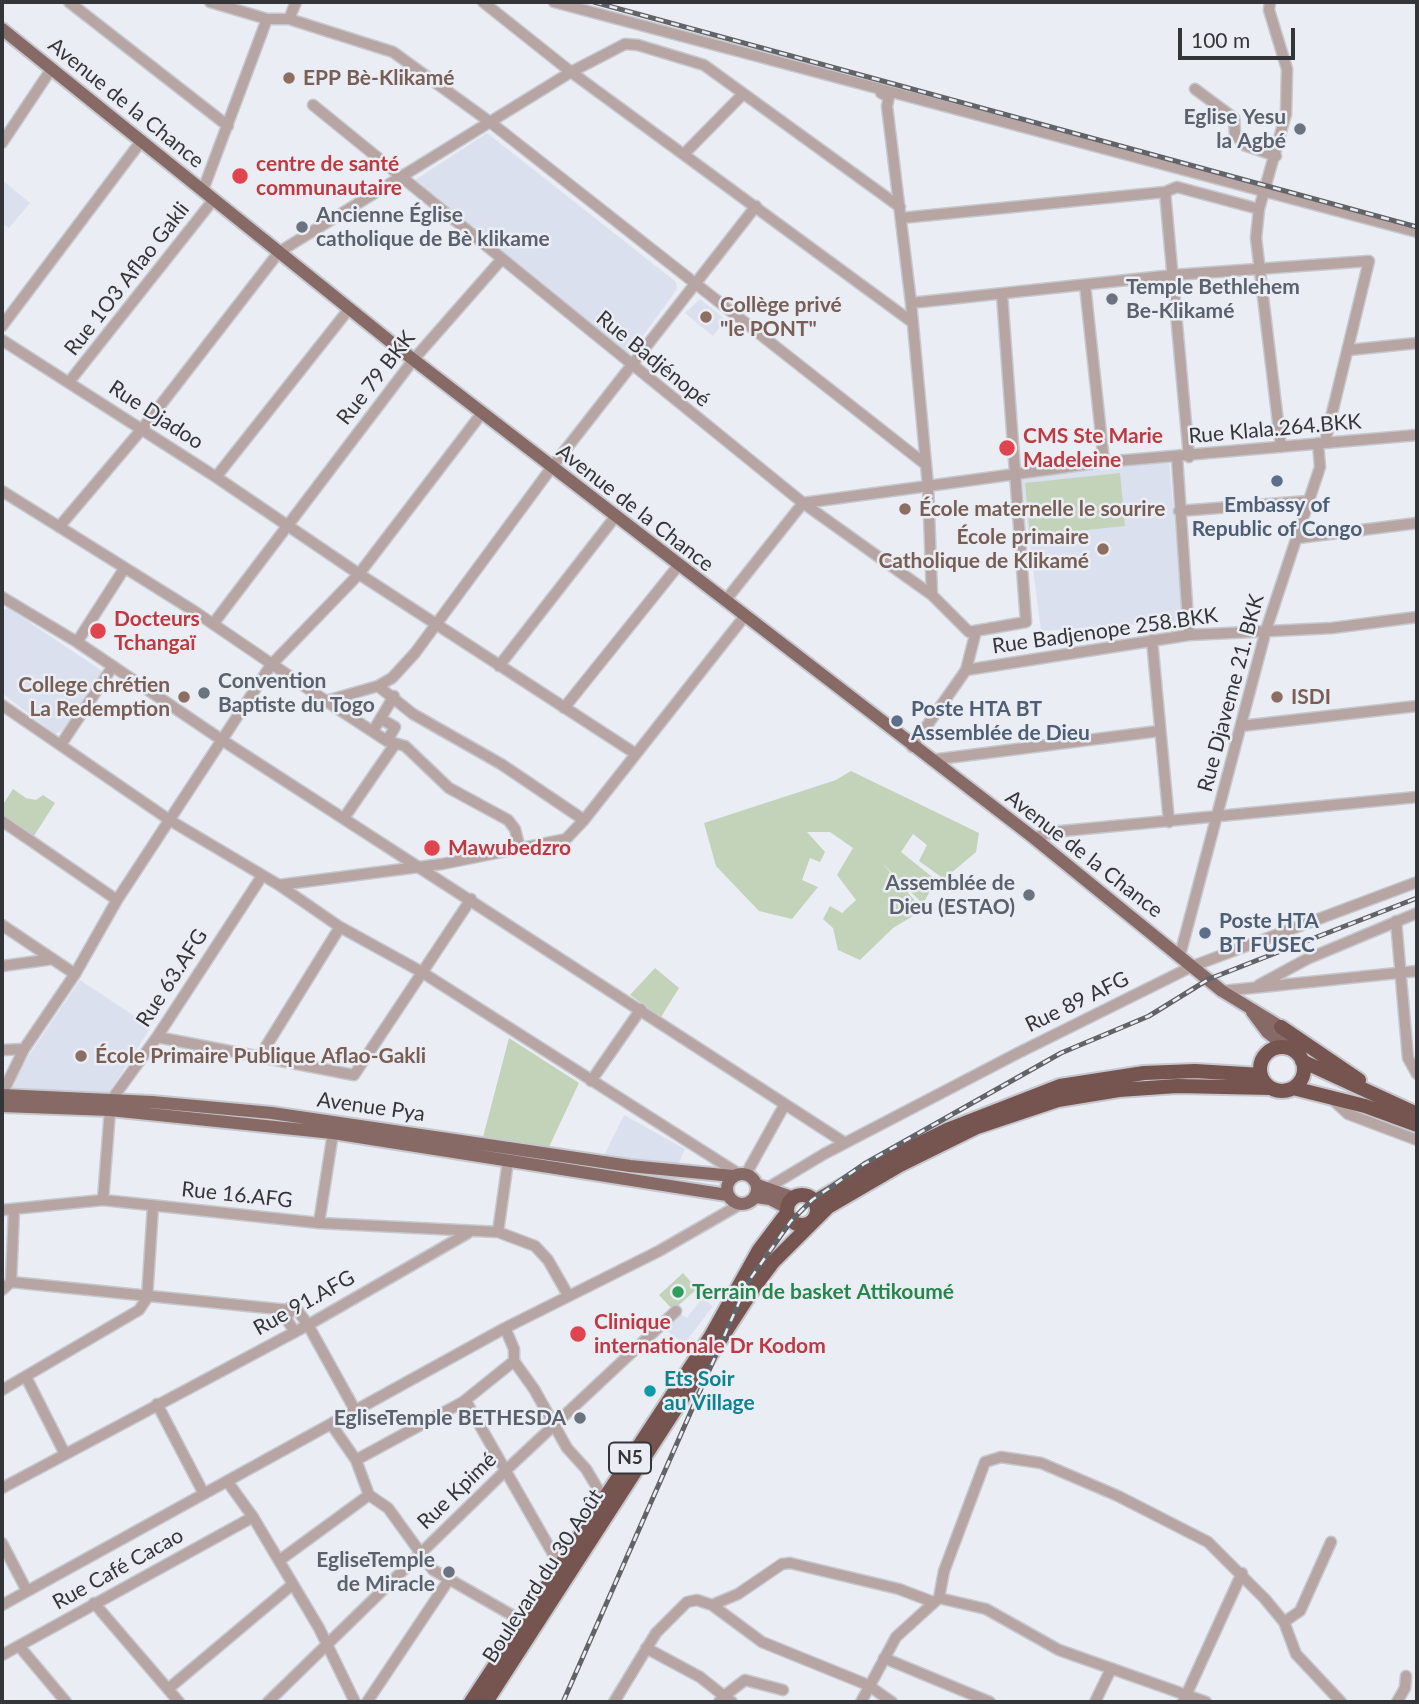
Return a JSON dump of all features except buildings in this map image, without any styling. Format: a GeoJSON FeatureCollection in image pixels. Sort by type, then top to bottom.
{"type":"FeatureCollection","features":[{"type":"Feature","properties":{"kind":"highway"},"geometry":{"type":"LineString","coordinates":[[1281,1027],[1416,1121]]}},
{"type":"Feature","properties":{"kind":"highway"},"geometry":{"type":"LineString","coordinates":[[1261,1075],[1265,1055],[1270,1049],[1294,1053],[1380,1096]]}},
{"type":"Feature","properties":{"kind":"highway"},"geometry":{"type":"LineString","coordinates":[[1293,1087],[1302,1076],[1294,1053]]}},
{"type":"Feature","properties":{"kind":"highway"},"geometry":{"type":"LineString","coordinates":[[814,1202],[892,1157],[947,1130],[1060,1086],[1144,1073],[1195,1071],[1261,1075],[1271,1087],[1278,1090],[1293,1087],[1416,1121]]}},
{"type":"Feature","properties":{"kind":"highway","name":"Boulevard du 30 Août"},"geometry":{"type":"LineString","coordinates":[[486,1702],[736,1314],[773,1262],[828,1206],[900,1165],[977,1127],[1058,1100],[1119,1090],[1177,1086],[1271,1087]]}},
{"type":"Feature","properties":{"kind":"highway"},"geometry":{"type":"LineString","coordinates":[[804,1196],[814,1202],[817,1213],[810,1223],[798,1225],[791,1220],[790,1206],[804,1196]]}},
{"type":"Feature","properties":{"kind":"highway","name":"Boulevard du 30 Août"},"geometry":{"type":"LineString","coordinates":[[471,1702],[724,1316],[759,1250],[790,1206]]}},
{"type":"Feature","properties":{"kind":"main road","name":"Avenue de la Chance"},"geometry":{"type":"LineString","coordinates":[[2,29],[349,309],[912,747],[1034,838],[1222,991],[1281,1027]]}},
{"type":"Feature","properties":{"kind":"main road","name":"Avenue de la Chance"},"geometry":{"type":"LineString","coordinates":[[1251,1009],[1267,1032],[1294,1053]]}},
{"type":"Feature","properties":{"kind":"main road"},"geometry":{"type":"LineString","coordinates":[[1281,1027],[1294,1053]]}},
{"type":"Feature","properties":{"kind":"main road","name":"Avenue Pya"},"geometry":{"type":"LineString","coordinates":[[2,1095],[272,1113],[630,1166],[740,1175]]}},
{"type":"Feature","properties":{"kind":"main road","name":"Avenue Pya"},"geometry":{"type":"LineString","coordinates":[[2,1107],[111,1104],[333,1133],[732,1199]]}},
{"type":"Feature","properties":{"kind":"main road"},"geometry":{"type":"LineString","coordinates":[[760,1190],[746,1204],[732,1199],[728,1184],[740,1175],[760,1190],[790,1206]]}},
{"type":"Feature","properties":{"kind":"street"},"geometry":{"type":"LineString","coordinates":[[69,2],[228,125]]}},
{"type":"Feature","properties":{"kind":"street"},"geometry":{"type":"LineString","coordinates":[[210,2],[267,19],[289,19],[388,50],[490,122],[925,464]]}},
{"type":"Feature","properties":{"kind":"street"},"geometry":{"type":"LineString","coordinates":[[289,19],[296,2]]}},
{"type":"Feature","properties":{"kind":"street"},"geometry":{"type":"LineString","coordinates":[[483,2],[571,72],[912,322]]}},
{"type":"Feature","properties":{"kind":"street"},"geometry":{"type":"LineString","coordinates":[[554,2],[1417,232]]}},
{"type":"Feature","properties":{"kind":"street"},"geometry":{"type":"LineString","coordinates":[[1270,2],[1269,10],[1287,69],[1286,114],[1259,209],[1256,238],[1281,447]]}},
{"type":"Feature","properties":{"kind":"street"},"geometry":{"type":"LineString","coordinates":[[203,190],[267,19]]}},
{"type":"Feature","properties":{"kind":"street"},"geometry":{"type":"LineString","coordinates":[[59,527],[142,429],[278,251],[402,178],[571,72],[632,43],[704,65],[901,212],[1165,192],[1177,187],[1259,209]]}},
{"type":"Feature","properties":{"kind":"street"},"geometry":{"type":"LineString","coordinates":[[2,143],[52,68]]}},
{"type":"Feature","properties":{"kind":"street"},"geometry":{"type":"LineString","coordinates":[[849,81],[888,101],[928,486],[932,595]]}},
{"type":"Feature","properties":{"kind":"street"},"geometry":{"type":"LineString","coordinates":[[1195,89],[1234,118],[1235,135],[1244,145],[1276,156]]}},
{"type":"Feature","properties":{"kind":"street"},"geometry":{"type":"LineString","coordinates":[[685,153],[743,94]]}},
{"type":"Feature","properties":{"kind":"street","name":"Rue Badjénopé"},"geometry":{"type":"LineString","coordinates":[[313,105],[500,260],[803,503],[932,595],[970,632],[976,631]]}},
{"type":"Feature","properties":{"kind":"street"},"geometry":{"type":"LineString","coordinates":[[2,326],[142,141]]}},
{"type":"Feature","properties":{"kind":"street"},"geometry":{"type":"LineString","coordinates":[[1165,192],[1189,457]]}},
{"type":"Feature","properties":{"kind":"street","name":"Rue 1O3 Aflao Gakli"},"geometry":{"type":"LineString","coordinates":[[69,382],[214,199]]}},
{"type":"Feature","properties":{"kind":"street"},"geometry":{"type":"LineString","coordinates":[[326,702],[378,686],[392,678],[436,625],[552,467],[756,206]]}},
{"type":"Feature","properties":{"kind":"street","name":"Rue 79 BKK"},"geometry":{"type":"LineString","coordinates":[[213,625],[414,359],[500,260]]}},
{"type":"Feature","properties":{"kind":"street","name":"Rue Djaveme 21. BKK"},"geometry":{"type":"LineString","coordinates":[[1180,955],[1266,630],[1320,467],[1322,443],[1349,350],[1369,261],[1259,268]]}},
{"type":"Feature","properties":{"kind":"street"},"geometry":{"type":"LineString","coordinates":[[911,303],[1259,268]]}},
{"type":"Feature","properties":{"kind":"street"},"geometry":{"type":"LineString","coordinates":[[1085,285],[1104,462]]}},
{"type":"Feature","properties":{"kind":"street"},"geometry":{"type":"LineString","coordinates":[[912,747],[966,670],[976,631],[1026,622],[1013,474],[1002,294]]}},
{"type":"Feature","properties":{"kind":"street"},"geometry":{"type":"LineString","coordinates":[[216,477],[349,309]]}},
{"type":"Feature","properties":{"kind":"street","name":"Rue Djadoo"},"geometry":{"type":"LineString","coordinates":[[2,340],[216,477],[359,575],[636,754]]}},
{"type":"Feature","properties":{"kind":"street"},"geometry":{"type":"LineString","coordinates":[[1349,350],[1417,343]]}},
{"type":"Feature","properties":{"kind":"street"},"geometry":{"type":"LineString","coordinates":[[2,1095],[24,1049],[75,974],[117,900],[271,665],[359,575],[482,413]]}},
{"type":"Feature","properties":{"kind":"street","name":"Rue Klala.264.BKK"},"geometry":{"type":"LineString","coordinates":[[803,503],[1104,462],[1189,457],[1417,435]]}},
{"type":"Feature","properties":{"kind":"street"},"geometry":{"type":"LineString","coordinates":[[1177,457],[1189,635]]}},
{"type":"Feature","properties":{"kind":"street"},"geometry":{"type":"LineString","coordinates":[[2,491],[213,625],[373,732],[405,746],[422,758],[449,788],[508,820],[515,829],[520,849]]}},
{"type":"Feature","properties":{"kind":"street"},"geometry":{"type":"LineString","coordinates":[[1179,512],[1309,501]]}},
{"type":"Feature","properties":{"kind":"street"},"geometry":{"type":"LineString","coordinates":[[725,601],[803,503]]}},
{"type":"Feature","properties":{"kind":"street"},"geometry":{"type":"LineString","coordinates":[[499,666],[615,517]]}},
{"type":"Feature","properties":{"kind":"street"},"geometry":{"type":"LineString","coordinates":[[1298,537],[1417,523]]}},
{"type":"Feature","properties":{"kind":"street"},"geometry":{"type":"LineString","coordinates":[[564,708],[678,566]]}},
{"type":"Feature","properties":{"kind":"street"},"geometry":{"type":"LineString","coordinates":[[76,642],[124,569]]}},
{"type":"Feature","properties":{"kind":"street"},"geometry":{"type":"LineString","coordinates":[[2,597],[76,642],[222,740],[845,1143]]}},
{"type":"Feature","properties":{"kind":"street"},"geometry":{"type":"LineString","coordinates":[[279,885],[416,866],[566,839],[584,820],[744,617]]}},
{"type":"Feature","properties":{"kind":"street","name":"Rue Badjenope 258.BKK"},"geometry":{"type":"LineString","coordinates":[[966,670],[1189,635],[1332,628],[1417,617]]}},
{"type":"Feature","properties":{"kind":"street"},"geometry":{"type":"LineString","coordinates":[[1152,640],[1169,822]]}},
{"type":"Feature","properties":{"kind":"street"},"geometry":{"type":"LineString","coordinates":[[62,743],[113,666]]}},
{"type":"Feature","properties":{"kind":"street"},"geometry":{"type":"LineString","coordinates":[[378,686],[394,696],[413,714],[500,764],[584,820]]}},
{"type":"Feature","properties":{"kind":"street"},"geometry":{"type":"LineString","coordinates":[[373,732],[394,696]]}},
{"type":"Feature","properties":{"kind":"street"},"geometry":{"type":"LineString","coordinates":[[2,705],[62,743],[171,821],[279,885],[340,926],[420,971],[740,1175],[785,1104]]}},
{"type":"Feature","properties":{"kind":"street"},"geometry":{"type":"LineString","coordinates":[[1241,726],[1417,706]]}},
{"type":"Feature","properties":{"kind":"street"},"geometry":{"type":"LineString","coordinates":[[344,818],[391,742],[395,727],[380,719]]}},
{"type":"Feature","properties":{"kind":"street"},"geometry":{"type":"LineString","coordinates":[[929,760],[1159,731]]}},
{"type":"Feature","properties":{"kind":"street"},"geometry":{"type":"LineString","coordinates":[[1034,838],[1052,832],[1417,797]]}},
{"type":"Feature","properties":{"kind":"street"},"geometry":{"type":"LineString","coordinates":[[2,821],[117,900]]}},
{"type":"Feature","properties":{"kind":"street","name":"Rue 63.AFG"},"geometry":{"type":"LineString","coordinates":[[111,1104],[262,876]]}},
{"type":"Feature","properties":{"kind":"street","name":"Rue 89 AFG"},"geometry":{"type":"LineString","coordinates":[[760,1190],[845,1143],[1193,966],[1417,882]]}},
{"type":"Feature","properties":{"kind":"street"},"geometry":{"type":"LineString","coordinates":[[157,1037],[354,1075],[420,971],[471,899]]}},
{"type":"Feature","properties":{"kind":"street"},"geometry":{"type":"LineString","coordinates":[[1254,987],[1307,959],[1417,913]]}},
{"type":"Feature","properties":{"kind":"street"},"geometry":{"type":"LineString","coordinates":[[1396,921],[1417,1074]]}},
{"type":"Feature","properties":{"kind":"street"},"geometry":{"type":"LineString","coordinates":[[2,925],[75,974]]}},
{"type":"Feature","properties":{"kind":"street"},"geometry":{"type":"LineString","coordinates":[[260,1056],[340,926]]}},
{"type":"Feature","properties":{"kind":"street"},"geometry":{"type":"LineString","coordinates":[[2,966],[53,959]]}},
{"type":"Feature","properties":{"kind":"street"},"geometry":{"type":"LineString","coordinates":[[1222,991],[1417,971]]}},
{"type":"Feature","properties":{"kind":"street"},"geometry":{"type":"LineString","coordinates":[[590,1081],[640,1009]]}},
{"type":"Feature","properties":{"kind":"street"},"geometry":{"type":"LineString","coordinates":[[2,1050],[24,1049]]}},
{"type":"Feature","properties":{"kind":"street"},"geometry":{"type":"LineString","coordinates":[[1330,1098],[1348,1114],[1417,1140]]}},
{"type":"Feature","properties":{"kind":"street"},"geometry":{"type":"LineString","coordinates":[[103,1200],[111,1104]]}},
{"type":"Feature","properties":{"kind":"street"},"geometry":{"type":"LineString","coordinates":[[319,1223],[333,1133]]}},
{"type":"Feature","properties":{"kind":"street"},"geometry":{"type":"LineString","coordinates":[[508,1161],[498,1232],[535,1246],[548,1260],[568,1295]]}},
{"type":"Feature","properties":{"kind":"street"},"geometry":{"type":"LineString","coordinates":[[2,1605],[505,1328],[659,1251],[727,1213],[732,1199]]}},
{"type":"Feature","properties":{"kind":"street","name":"Rue 16.AFG"},"geometry":{"type":"LineString","coordinates":[[2,1210],[103,1200],[319,1223],[468,1233],[498,1232]]}},
{"type":"Feature","properties":{"kind":"street"},"geometry":{"type":"LineString","coordinates":[[2,1390],[130,1317],[147,1297],[153,1206]]}},
{"type":"Feature","properties":{"kind":"street"},"geometry":{"type":"LineString","coordinates":[[2,1290],[11,1282],[14,1209]]}},
{"type":"Feature","properties":{"kind":"street","name":"Rue 91.AFG"},"geometry":{"type":"LineString","coordinates":[[2,1488],[308,1325],[468,1233]]}},
{"type":"Feature","properties":{"kind":"street"},"geometry":{"type":"LineString","coordinates":[[11,1282],[147,1297],[289,1308],[302,1313],[355,1410]]}},
{"type":"Feature","properties":{"kind":"street"},"geometry":{"type":"LineString","coordinates":[[289,1308],[288,1320],[295,1332]]}},
{"type":"Feature","properties":{"kind":"street","name":"Rue Kpimé"},"geometry":{"type":"LineString","coordinates":[[268,1702],[676,1311]]}},
{"type":"Feature","properties":{"kind":"street"},"geometry":{"type":"LineString","coordinates":[[505,1328],[514,1349],[514,1361],[567,1448],[586,1469],[604,1499]]}},
{"type":"Feature","properties":{"kind":"street"},"geometry":{"type":"LineString","coordinates":[[356,1460],[463,1402],[514,1361]]}},
{"type":"Feature","properties":{"kind":"street"},"geometry":{"type":"LineString","coordinates":[[26,1377],[65,1454]]}},
{"type":"Feature","properties":{"kind":"street"},"geometry":{"type":"LineString","coordinates":[[463,1402],[560,1566]]}},
{"type":"Feature","properties":{"kind":"street"},"geometry":{"type":"LineString","coordinates":[[157,1404],[204,1494]]}},
{"type":"Feature","properties":{"kind":"street"},"geometry":{"type":"LineString","coordinates":[[331,1424],[356,1460],[369,1495],[388,1507],[433,1570],[448,1581],[524,1622]]}},
{"type":"Feature","properties":{"kind":"street"},"geometry":{"type":"LineString","coordinates":[[861,1702],[895,1637],[936,1600],[944,1570],[985,1462],[1001,1458],[1041,1463],[1118,1496],[1208,1542],[1241,1573],[1284,1622],[1296,1654],[1341,1702]]}},
{"type":"Feature","properties":{"kind":"street"},"geometry":{"type":"LineString","coordinates":[[228,1481],[280,1560],[355,1702]]}},
{"type":"Feature","properties":{"kind":"street"},"geometry":{"type":"LineString","coordinates":[[280,1560],[369,1495]]}},
{"type":"Feature","properties":{"kind":"street","name":"Rue Café Cacao"},"geometry":{"type":"LineString","coordinates":[[2,1655],[94,1602],[253,1517]]}},
{"type":"Feature","properties":{"kind":"street"},"geometry":{"type":"LineString","coordinates":[[1284,1622],[1300,1611],[1331,1542]]}},
{"type":"Feature","properties":{"kind":"street"},"geometry":{"type":"LineString","coordinates":[[2,1544],[27,1591]]}},
{"type":"Feature","properties":{"kind":"street"},"geometry":{"type":"LineString","coordinates":[[712,1605],[738,1594],[782,1564],[790,1563],[936,1600],[986,1609],[1059,1650],[1185,1698],[1206,1702]]}},
{"type":"Feature","properties":{"kind":"street"},"geometry":{"type":"LineString","coordinates":[[1185,1698],[1241,1573]]}},
{"type":"Feature","properties":{"kind":"street"},"geometry":{"type":"LineString","coordinates":[[367,1702],[448,1581]]}},
{"type":"Feature","properties":{"kind":"street"},"geometry":{"type":"LineString","coordinates":[[169,1689],[293,1584]]}},
{"type":"Feature","properties":{"kind":"street"},"geometry":{"type":"LineString","coordinates":[[614,1702],[646,1648],[687,1602],[696,1600],[712,1605],[762,1642],[868,1685],[892,1702]]}},
{"type":"Feature","properties":{"kind":"street"},"geometry":{"type":"LineString","coordinates":[[94,1602],[179,1702]]}},
{"type":"Feature","properties":{"kind":"street"},"geometry":{"type":"LineString","coordinates":[[19,1646],[66,1702]]}},
{"type":"Feature","properties":{"kind":"street"},"geometry":{"type":"LineString","coordinates":[[646,1648],[700,1677],[725,1700],[745,1680],[783,1690]]}},
{"type":"Feature","properties":{"kind":"street"},"geometry":{"type":"LineString","coordinates":[[884,1658],[990,1702]]}},
{"type":"Feature","properties":{"kind":"street"},"geometry":{"type":"LineString","coordinates":[[1095,1702],[1111,1669]]}},
{"type":"Feature","properties":{"kind":"street"},"geometry":{"type":"LineString","coordinates":[[1397,1702],[1405,1688],[1406,1676]]}},
{"type":"Feature","properties":{"kind":"shaded area"},"geometry":{"type":"Polygon","coordinates":[[[487,133],[676,282],[677,289],[629,355],[415,180],[487,133]]]}},
{"type":"Feature","properties":{"kind":"shaded area"},"geometry":{"type":"Polygon","coordinates":[[[2,180],[30,203],[9,228],[2,223],[2,180]]]}},
{"type":"Feature","properties":{"kind":"shaded area","name":"Collège privé \"le PONT\""},"geometry":{"type":"Polygon","coordinates":[[[700,299],[726,320],[713,336],[685,313],[700,299]]]}},
{"type":"Feature","properties":{"kind":"shaded area","name":"École primaire Catholique de Klikamé"},"geometry":{"type":"Polygon","coordinates":[[[1169,460],[1183,621],[1041,631],[1021,476],[1169,460]]]}},
{"type":"Feature","properties":{"kind":"shaded area"},"geometry":{"type":"Polygon","coordinates":[[[8,608],[102,671],[66,729],[55,734],[2,693],[2,611],[8,608]]]}},
{"type":"Feature","properties":{"kind":"shaded area","name":"École Primaire Publique Aflao-Gakli"},"geometry":{"type":"Polygon","coordinates":[[[80,980],[151,1027],[108,1094],[11,1087],[9,1085],[80,980]]]}},
{"type":"Feature","properties":{"kind":"shaded area"},"geometry":{"type":"Polygon","coordinates":[[[624,1115],[685,1149],[677,1167],[604,1155],[624,1115]]]}},
{"type":"Feature","properties":{"kind":"shaded area"},"geometry":{"type":"Polygon","coordinates":[[[702,1298],[713,1306],[684,1344],[666,1330],[679,1313],[687,1318],[702,1298]]]}},
{"type":"Feature","properties":{"kind":"green space"},"geometry":{"type":"Polygon","coordinates":[[[1120,473],[1125,526],[1030,536],[1025,483],[1120,473]]]}},
{"type":"Feature","properties":{"kind":"green space"},"geometry":{"type":"Polygon","coordinates":[[[851,771],[979,833],[976,852],[944,879],[919,861],[927,845],[913,834],[901,852],[936,880],[923,904],[882,863],[923,910],[893,928],[860,960],[838,950],[833,928],[823,919],[830,906],[842,913],[856,900],[837,875],[853,848],[830,832],[807,832],[825,852],[820,862],[810,858],[802,880],[818,887],[792,919],[759,911],[716,866],[704,823],[836,780],[851,771]]]}},
{"type":"Feature","properties":{"kind":"green space"},"geometry":{"type":"Polygon","coordinates":[[[13,789],[26,798],[36,800],[43,795],[55,803],[32,839],[2,817],[2,806],[13,789]]]}},
{"type":"Feature","properties":{"kind":"green space"},"geometry":{"type":"Polygon","coordinates":[[[655,968],[679,988],[661,1017],[630,995],[655,968]]]}},
{"type":"Feature","properties":{"kind":"green space"},"geometry":{"type":"Polygon","coordinates":[[[509,1038],[579,1083],[548,1149],[483,1137],[509,1038]]]}},
{"type":"Feature","properties":{"kind":"green space","name":"Terrain de basket Attikoumé"},"geometry":{"type":"Polygon","coordinates":[[[683,1273],[697,1289],[673,1310],[659,1295],[683,1273]]]}},
{"type":"Feature","properties":{"kind":"railway"},"geometry":{"type":"LineString","coordinates":[[594,2],[1417,227]]}},
{"type":"Feature","properties":{"kind":"railway"},"geometry":{"type":"LineString","coordinates":[[563,1702],[748,1282],[791,1221],[812,1200],[864,1164],[1061,1053],[1149,1016],[1209,979],[1417,898]]}},
{"type":"Feature","properties":{"kind":"place","name":"EPP Bè-Klikamé"},"geometry":{"type":"Point","coordinates":[289,78]}},
{"type":"Feature","properties":{"kind":"place","name":"Eglise Yesu la Agbé"},"geometry":{"type":"Point","coordinates":[1300,129]}},
{"type":"Feature","properties":{"kind":"place","name":"centre de santé communautaire"},"geometry":{"type":"Point","coordinates":[240,176]}},
{"type":"Feature","properties":{"kind":"place","name":"Ancienne Église catholique de Bè klikame"},"geometry":{"type":"Point","coordinates":[302,227]}},
{"type":"Feature","properties":{"kind":"place","name":"Temple Bethlehem Be-Klikamé"},"geometry":{"type":"Point","coordinates":[1112,299]}},
{"type":"Feature","properties":{"kind":"place","name":"Collège privé \"le PONT\""},"geometry":{"type":"Point","coordinates":[706,317]}},
{"type":"Feature","properties":{"kind":"place","name":"CMS Ste Marie Madeleine"},"geometry":{"type":"Point","coordinates":[1007,448]}},
{"type":"Feature","properties":{"kind":"place","name":"Embassy of Republic of Congo"},"geometry":{"type":"Point","coordinates":[1277,481]}},
{"type":"Feature","properties":{"kind":"place","name":"École maternelle le sourire"},"geometry":{"type":"Point","coordinates":[905,509]}},
{"type":"Feature","properties":{"kind":"place","name":"École primaire Catholique de Klikamé"},"geometry":{"type":"Point","coordinates":[1103,549]}},
{"type":"Feature","properties":{"kind":"place","name":"Docteurs Tchangaï"},"geometry":{"type":"Point","coordinates":[98,631]}},
{"type":"Feature","properties":{"kind":"place","name":"Convention Baptiste du Togo"},"geometry":{"type":"Point","coordinates":[204,693]}},
{"type":"Feature","properties":{"kind":"place","name":"College chrétien La Redemption"},"geometry":{"type":"Point","coordinates":[184,697]}},
{"type":"Feature","properties":{"kind":"place","name":"ISDI"},"geometry":{"type":"Point","coordinates":[1277,697]}},
{"type":"Feature","properties":{"kind":"place","name":"Poste HTA BT Assemblée de Dieu"},"geometry":{"type":"Point","coordinates":[897,721]}},
{"type":"Feature","properties":{"kind":"place","name":"Mawubedzro"},"geometry":{"type":"Point","coordinates":[432,848]}},
{"type":"Feature","properties":{"kind":"place","name":"Assemblée de Dieu (ESTAO)"},"geometry":{"type":"Point","coordinates":[1029,895]}},
{"type":"Feature","properties":{"kind":"place","name":"Poste HTA BT FUSEC"},"geometry":{"type":"Point","coordinates":[1205,933]}},
{"type":"Feature","properties":{"kind":"place","name":"École Primaire Publique Aflao-Gakli"},"geometry":{"type":"Point","coordinates":[81,1056]}},
{"type":"Feature","properties":{"kind":"place","name":"Terrain de basket Attikoumé"},"geometry":{"type":"Point","coordinates":[678,1292]}},
{"type":"Feature","properties":{"kind":"place","name":"Clinique internationale Dr Kodom"},"geometry":{"type":"Point","coordinates":[578,1334]}},
{"type":"Feature","properties":{"kind":"place","name":"Ets Soir au Village"},"geometry":{"type":"Point","coordinates":[650,1391]}},
{"type":"Feature","properties":{"kind":"place","name":"EgliseTemple BETHESDA"},"geometry":{"type":"Point","coordinates":[580,1418]}},
{"type":"Feature","properties":{"kind":"place","name":"EgliseTemple de Miracle"},"geometry":{"type":"Point","coordinates":[449,1572]}}]}
